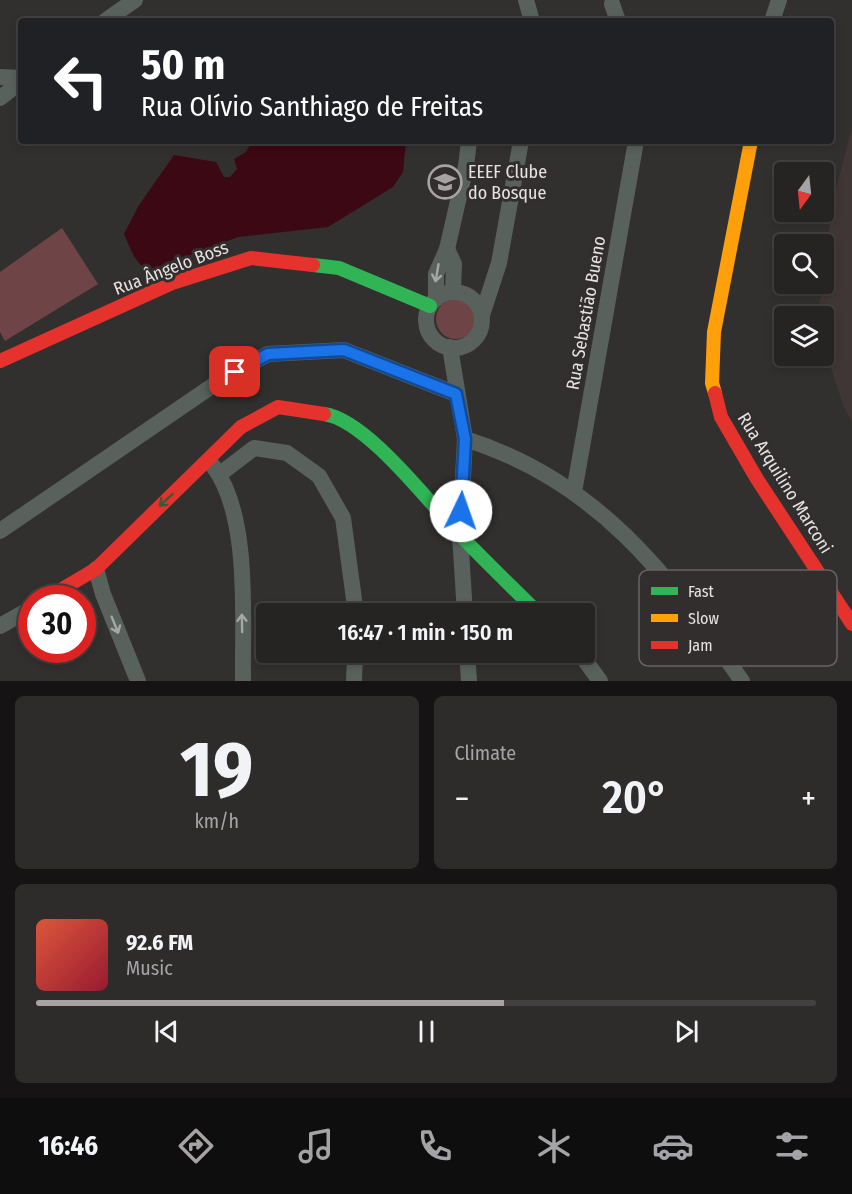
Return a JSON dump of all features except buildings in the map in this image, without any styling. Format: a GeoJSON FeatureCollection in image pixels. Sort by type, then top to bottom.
{"type":"FeatureCollection","features":[{"type":"Feature","properties":{"kind":"street"},"geometry":{"type":"LineString","coordinates":[[109,18],[135,0]]}},
{"type":"Feature","properties":{"kind":"street"},"geometry":{"type":"LineString","coordinates":[[526,0],[531,18]]}},
{"type":"Feature","properties":{"kind":"street"},"geometry":{"type":"LineString","coordinates":[[773,18],[778,1]]}},
{"type":"Feature","properties":{"kind":"street"},"geometry":{"type":"LineString","coordinates":[[612,4],[617,18]]}},
{"type":"Feature","properties":{"kind":"street"},"geometry":{"type":"LineString","coordinates":[[0,77],[18,80]]}},
{"type":"Feature","properties":{"kind":"street"},"geometry":{"type":"LineString","coordinates":[[0,98],[18,83]]}},
{"type":"Feature","properties":{"kind":"street"},"geometry":{"type":"LineString","coordinates":[[469,144],[466,166],[447,249],[436,274],[433,302],[426,323],[434,339],[450,347],[460,347],[475,338],[480,330],[482,315],[499,263],[520,144]]}},
{"type":"Feature","properties":{"kind":"street","name":"Rua Sebastião Bueno"},"geometry":{"type":"LineString","coordinates":[[574,492],[635,144]]}},
{"type":"Feature","properties":{"kind":"street","name":"Rua Arquilino Marconi"},"geometry":{"type":"LineString","coordinates":[[751,144],[714,332],[712,383],[721,417],[757,478],[817,570]]}},
{"type":"Feature","properties":{"kind":"street"},"geometry":{"type":"LineString","coordinates":[[447,249],[454,264],[453,292]]}},
{"type":"Feature","properties":{"kind":"street","name":"Rua Ângelo Boss"},"geometry":{"type":"LineString","coordinates":[[0,361],[172,283],[251,258],[339,268],[433,302]]}},
{"type":"Feature","properties":{"kind":"street"},"geometry":{"type":"LineString","coordinates":[[433,302],[453,292],[470,297],[477,304],[482,315]]}},
{"type":"Feature","properties":{"kind":"street"},"geometry":{"type":"LineString","coordinates":[[450,347],[465,439],[460,535],[464,603]]}},
{"type":"Feature","properties":{"kind":"street"},"geometry":{"type":"LineString","coordinates":[[0,531],[218,381],[268,354],[344,350],[456,394]]}},
{"type":"Feature","properties":{"kind":"street"},"geometry":{"type":"LineString","coordinates":[[215,468],[241,427],[278,407],[334,415],[377,444],[460,535],[528,603]]}},
{"type":"Feature","properties":{"kind":"street"},"geometry":{"type":"LineString","coordinates":[[465,439],[499,450],[583,497],[660,570]]}},
{"type":"Feature","properties":{"kind":"street"},"geometry":{"type":"LineString","coordinates":[[69,585],[96,569],[141,522],[215,468],[254,448],[287,453],[319,476],[343,518],[355,603]]}},
{"type":"Feature","properties":{"kind":"street"},"geometry":{"type":"LineString","coordinates":[[215,468],[234,506],[242,575],[243,681]]}},
{"type":"Feature","properties":{"kind":"street"},"geometry":{"type":"LineString","coordinates":[[96,569],[103,594],[138,681]]}},
{"type":"Feature","properties":{"kind":"street","name":"Rua Arquilino Marconi"},"geometry":{"type":"LineString","coordinates":[[837,601],[852,624]]}},
{"type":"Feature","properties":{"kind":"street"},"geometry":{"type":"LineString","coordinates":[[0,626],[18,616]]}},
{"type":"Feature","properties":{"kind":"street"},"geometry":{"type":"LineString","coordinates":[[354,681],[355,663]]}},
{"type":"Feature","properties":{"kind":"street"},"geometry":{"type":"LineString","coordinates":[[468,663],[469,681]]}},
{"type":"Feature","properties":{"kind":"street"},"geometry":{"type":"LineString","coordinates":[[587,663],[600,681]]}},
{"type":"Feature","properties":{"kind":"street"},"geometry":{"type":"LineString","coordinates":[[732,666],[742,681]]}},
{"type":"Feature","properties":{"kind":"shaded area"},"geometry":{"type":"Polygon","coordinates":[[[852,128],[852,421],[845,410],[830,366],[834,366],[834,306],[819,306],[821,294],[834,294],[834,234],[829,234],[830,222],[834,222],[834,196],[852,128]]]}},
{"type":"Feature","properties":{"kind":"shaded area"},"geometry":{"type":"Polygon","coordinates":[[[250,144],[406,144],[403,172],[393,187],[328,227],[238,237],[185,257],[158,274],[145,269],[136,259],[124,234],[139,205],[174,155],[216,162],[224,177],[230,177],[237,169],[234,159],[246,152],[250,144]]]}},
{"type":"Feature","properties":{"kind":"shaded area"},"geometry":{"type":"Polygon","coordinates":[[[62,228],[98,284],[5,341],[0,332],[0,272],[62,228]]]}},
{"type":"Feature","properties":{"kind":"shaded area"},"geometry":{"type":"Polygon","coordinates":[[[456,299],[464,300],[470,305],[475,311],[475,327],[470,333],[464,338],[456,339],[448,338],[442,333],[437,327],[436,319],[437,311],[442,305],[448,300],[456,299]]]}},
{"type":"Feature","properties":{"kind":"traffic: fast"},"geometry":{"type":"LineString","coordinates":[[313,265],[339,268],[430,306]]}},
{"type":"Feature","properties":{"kind":"traffic: fast"},"geometry":{"type":"LineString","coordinates":[[324,414],[341,420],[378,447],[460,535],[528,603]]}},
{"type":"Feature","properties":{"kind":"traffic: slow"},"geometry":{"type":"LineString","coordinates":[[715,393],[712,383],[714,332],[750,144]]}},
{"type":"Feature","properties":{"kind":"traffic: jam"},"geometry":{"type":"LineString","coordinates":[[0,361],[172,283],[251,258],[313,265]]}},
{"type":"Feature","properties":{"kind":"traffic: jam"},"geometry":{"type":"LineString","coordinates":[[715,393],[721,417],[757,479],[817,570]]}},
{"type":"Feature","properties":{"kind":"traffic: jam"},"geometry":{"type":"LineString","coordinates":[[69,585],[96,569],[241,427],[278,407],[324,414]]}},
{"type":"Feature","properties":{"kind":"traffic: jam"},"geometry":{"type":"LineString","coordinates":[[837,601],[852,624]]}},
{"type":"Feature","properties":{"kind":"place","name":"EEEF Clube do Bosque"},"geometry":{"type":"Point","coordinates":[445,182]}},
{"type":"Feature","properties":{"kind":"route"},"geometry":{"type":"LineString","coordinates":[[235,372],[268,354],[344,350],[456,394],[465,439],[461,511]]}}]}
